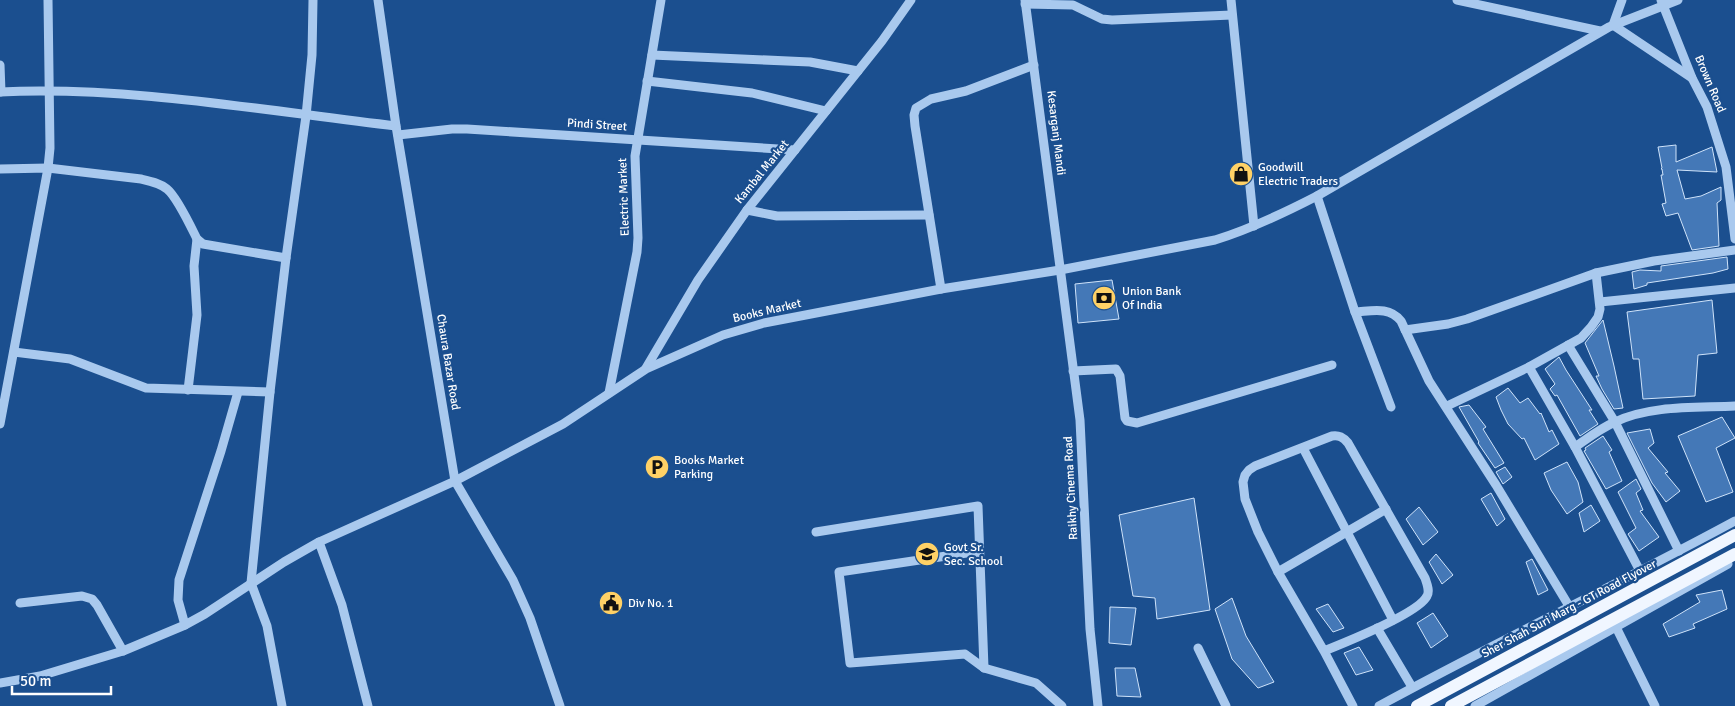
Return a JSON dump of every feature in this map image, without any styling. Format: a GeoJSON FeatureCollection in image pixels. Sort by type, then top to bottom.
{"type":"FeatureCollection","features":[{"type":"Feature","properties":{"kind":"main road","name":"Sher Shah Suri Marg - GT Road Flyover"},"geometry":{"type":"LineString","coordinates":[[1416,706],[1735,535]]}},
{"type":"Feature","properties":{"kind":"main road"},"geometry":{"type":"LineString","coordinates":[[1451,706],[1735,554]]}},
{"type":"Feature","properties":{"kind":"street"},"geometry":{"type":"LineString","coordinates":[[0,424],[48,168],[50,148],[48,0]]}},
{"type":"Feature","properties":{"kind":"street"},"geometry":{"type":"LineString","coordinates":[[282,706],[267,626],[251,583],[270,392],[306,116],[312,55],[313,0]]}},
{"type":"Feature","properties":{"kind":"street","name":"Chaura Bazar Road"},"geometry":{"type":"LineString","coordinates":[[378,0],[397,130],[455,481],[513,580],[530,618],[560,706]]}},
{"type":"Feature","properties":{"kind":"street","name":"Electric Market"},"geometry":{"type":"LineString","coordinates":[[609,393],[638,238],[635,177],[636,140],[661,0]]}},
{"type":"Feature","properties":{"kind":"street","name":"Kambal Market"},"geometry":{"type":"LineString","coordinates":[[646,369],[698,280],[747,210],[826,112],[911,0]]}},
{"type":"Feature","properties":{"kind":"street"},"geometry":{"type":"LineString","coordinates":[[1230,0],[1245,157],[1254,226]]}},
{"type":"Feature","properties":{"kind":"street"},"geometry":{"type":"LineString","coordinates":[[1457,0],[1600,32]]}},
{"type":"Feature","properties":{"kind":"street"},"geometry":{"type":"LineString","coordinates":[[1622,0],[1613,25],[1692,78]]}},
{"type":"Feature","properties":{"kind":"street","name":"Books Market"},"geometry":{"type":"LineString","coordinates":[[0,683],[40,676],[123,651],[157,638],[205,614],[251,583],[319,542],[455,481],[563,424],[646,369],[722,335],[745,327],[941,289],[1060,270],[1214,240],[1254,226],[1317,196],[1613,25],[1662,3],[1678,0]]}},
{"type":"Feature","properties":{"kind":"street"},"geometry":{"type":"LineString","coordinates":[[1025,2],[1073,5],[1102,18],[1112,20],[1232,15]]}},
{"type":"Feature","properties":{"kind":"street","name":"Kesarganj Mandi"},"geometry":{"type":"LineString","coordinates":[[1025,2],[1060,270]]}},
{"type":"Feature","properties":{"kind":"street","name":"Brown Road"},"geometry":{"type":"LineString","coordinates":[[1662,3],[1692,78],[1707,107],[1726,167],[1735,239]]}},
{"type":"Feature","properties":{"kind":"street"},"geometry":{"type":"LineString","coordinates":[[652,55],[810,62],[858,71]]}},
{"type":"Feature","properties":{"kind":"street"},"geometry":{"type":"LineString","coordinates":[[0,65],[1,92]]}},
{"type":"Feature","properties":{"kind":"street"},"geometry":{"type":"LineString","coordinates":[[941,289],[915,126],[914,115],[916,108],[930,99],[966,91],[1034,65]]}},
{"type":"Feature","properties":{"kind":"street"},"geometry":{"type":"LineString","coordinates":[[647,81],[752,93],[826,112]]}},
{"type":"Feature","properties":{"kind":"street","name":"Pindi Street"},"geometry":{"type":"LineString","coordinates":[[1,92],[49,90],[174,99],[397,130],[467,129],[795,150]]}},
{"type":"Feature","properties":{"kind":"street"},"geometry":{"type":"LineString","coordinates":[[0,169],[48,168],[142,179],[156,183],[167,189],[197,239],[203,244],[286,258]]}},
{"type":"Feature","properties":{"kind":"street"},"geometry":{"type":"LineString","coordinates":[[1317,196],[1355,312],[1391,407]]}},
{"type":"Feature","properties":{"kind":"street"},"geometry":{"type":"LineString","coordinates":[[747,210],[777,216],[929,215]]}},
{"type":"Feature","properties":{"kind":"street"},"geometry":{"type":"LineString","coordinates":[[188,390],[197,315],[194,266],[197,239]]}},
{"type":"Feature","properties":{"kind":"street"},"geometry":{"type":"LineString","coordinates":[[1405,330],[1448,324],[1467,319],[1596,273],[1664,259],[1735,250]]}},
{"type":"Feature","properties":{"kind":"street","name":"Raikhy Cinema Road"},"geometry":{"type":"LineString","coordinates":[[1060,270],[1080,420],[1090,630],[1098,706]]}},
{"type":"Feature","properties":{"kind":"street"},"geometry":{"type":"LineString","coordinates":[[1447,406],[1529,367],[1581,338],[1598,317],[1600,302],[1596,273]]}},
{"type":"Feature","properties":{"kind":"street"},"geometry":{"type":"LineString","coordinates":[[1600,302],[1735,288]]}},
{"type":"Feature","properties":{"kind":"street"},"geometry":{"type":"LineString","coordinates":[[1355,312],[1384,310],[1396,315],[1430,381],[1569,606]]}},
{"type":"Feature","properties":{"kind":"street"},"geometry":{"type":"LineString","coordinates":[[1568,345],[1615,422],[1679,551]]}},
{"type":"Feature","properties":{"kind":"street"},"geometry":{"type":"LineString","coordinates":[[14,352],[70,359],[146,388],[270,392]]}},
{"type":"Feature","properties":{"kind":"street"},"geometry":{"type":"LineString","coordinates":[[1073,370],[1116,369],[1120,376],[1125,418],[1127,421],[1137,423],[1332,366]]}},
{"type":"Feature","properties":{"kind":"street"},"geometry":{"type":"LineString","coordinates":[[1529,367],[1575,446],[1640,571]]}},
{"type":"Feature","properties":{"kind":"street"},"geometry":{"type":"LineString","coordinates":[[185,624],[178,600],[179,580],[221,452],[238,392]]}},
{"type":"Feature","properties":{"kind":"street"},"geometry":{"type":"LineString","coordinates":[[1575,446],[1615,422],[1634,415],[1672,409],[1735,406]]}},
{"type":"Feature","properties":{"kind":"street"},"geometry":{"type":"LineString","coordinates":[[1324,651],[1377,628],[1420,606],[1428,595],[1425,578],[1386,509],[1344,438],[1337,436],[1332,436],[1255,466],[1244,475],[1242,482],[1245,499],[1265,548],[1353,706]]}},
{"type":"Feature","properties":{"kind":"street"},"geometry":{"type":"LineString","coordinates":[[1303,448],[1393,620]]}},
{"type":"Feature","properties":{"kind":"street"},"geometry":{"type":"LineString","coordinates":[[816,532],[978,506],[984,668]]}},
{"type":"Feature","properties":{"kind":"street"},"geometry":{"type":"LineString","coordinates":[[1278,572],[1386,509]]}},
{"type":"Feature","properties":{"kind":"street"},"geometry":{"type":"LineString","coordinates":[[1378,706],[1735,521]]}},
{"type":"Feature","properties":{"kind":"street"},"geometry":{"type":"LineString","coordinates":[[319,542],[342,605],[368,706]]}},
{"type":"Feature","properties":{"kind":"street"},"geometry":{"type":"LineString","coordinates":[[980,551],[839,572],[850,663],[965,654],[984,668],[1036,682],[1062,706]]}},
{"type":"Feature","properties":{"kind":"street"},"geometry":{"type":"LineString","coordinates":[[1475,706],[1735,561]]}},
{"type":"Feature","properties":{"kind":"street"},"geometry":{"type":"LineString","coordinates":[[20,603],[82,596],[92,599],[123,651]]}},
{"type":"Feature","properties":{"kind":"street"},"geometry":{"type":"LineString","coordinates":[[1616,627],[1655,706]]}},
{"type":"Feature","properties":{"kind":"street"},"geometry":{"type":"LineString","coordinates":[[1377,628],[1412,687]]}},
{"type":"Feature","properties":{"kind":"street"},"geometry":{"type":"LineString","coordinates":[[1198,648],[1226,706]]}},
{"type":"Feature","properties":{"kind":"building"},"geometry":{"type":"Polygon","coordinates":[[[1676,145],[1676,162],[1712,147],[1717,172],[1677,170],[1685,199],[1701,196],[1721,187],[1721,200],[1717,203],[1719,246],[1692,250],[1678,213],[1666,216],[1662,204],[1666,203],[1658,147],[1676,145]]]}},
{"type":"Feature","properties":{"kind":"building"},"geometry":{"type":"Polygon","coordinates":[[[1727,257],[1728,269],[1647,283],[1647,285],[1634,289],[1632,272],[1640,270],[1661,271],[1661,266],[1727,257]]]}},
{"type":"Feature","properties":{"kind":"building"},"geometry":{"type":"Polygon","coordinates":[[[1112,280],[1119,319],[1078,323],[1075,284],[1112,280]]]}},
{"type":"Feature","properties":{"kind":"building"},"geometry":{"type":"Polygon","coordinates":[[[1712,300],[1717,353],[1698,355],[1695,396],[1643,399],[1639,359],[1633,359],[1627,312],[1712,300]]]}},
{"type":"Feature","properties":{"kind":"building"},"geometry":{"type":"Polygon","coordinates":[[[1603,320],[1623,408],[1614,409],[1602,389],[1596,376],[1599,376],[1585,343],[1603,320]]]}},
{"type":"Feature","properties":{"kind":"building"},"geometry":{"type":"Polygon","coordinates":[[[1559,357],[1592,410],[1589,410],[1598,424],[1580,436],[1557,395],[1555,396],[1550,389],[1555,384],[1545,369],[1559,357]]]}},
{"type":"Feature","properties":{"kind":"building"},"geometry":{"type":"Polygon","coordinates":[[[1508,388],[1520,403],[1528,398],[1541,413],[1549,432],[1552,430],[1559,444],[1535,460],[1524,438],[1522,439],[1508,424],[1496,397],[1508,388]]]}},
{"type":"Feature","properties":{"kind":"building"},"geometry":{"type":"Polygon","coordinates":[[[1469,405],[1486,427],[1483,429],[1504,463],[1495,468],[1478,443],[1459,407],[1469,405]]]}},
{"type":"Feature","properties":{"kind":"building"},"geometry":{"type":"Polygon","coordinates":[[[1722,417],[1735,438],[1716,448],[1733,492],[1706,502],[1678,436],[1722,417]]]}},
{"type":"Feature","properties":{"kind":"building"},"geometry":{"type":"Polygon","coordinates":[[[1650,429],[1654,443],[1648,448],[1668,472],[1665,473],[1680,491],[1666,502],[1652,483],[1627,433],[1650,429]]]}},
{"type":"Feature","properties":{"kind":"building"},"geometry":{"type":"Polygon","coordinates":[[[1603,436],[1612,450],[1609,452],[1622,481],[1606,489],[1584,451],[1586,450],[1585,448],[1603,436]]]}},
{"type":"Feature","properties":{"kind":"building"},"geometry":{"type":"Polygon","coordinates":[[[1567,462],[1578,482],[1583,502],[1567,514],[1551,490],[1544,473],[1567,462]]]}},
{"type":"Feature","properties":{"kind":"building"},"geometry":{"type":"Polygon","coordinates":[[[1505,467],[1512,477],[1503,484],[1496,472],[1505,467]]]}},
{"type":"Feature","properties":{"kind":"building"},"geometry":{"type":"Polygon","coordinates":[[[1636,479],[1641,489],[1636,493],[1643,510],[1640,511],[1659,537],[1639,551],[1628,534],[1636,528],[1618,492],[1636,479]]]}},
{"type":"Feature","properties":{"kind":"building"},"geometry":{"type":"Polygon","coordinates":[[[1491,493],[1505,519],[1497,526],[1481,499],[1491,493]]]}},
{"type":"Feature","properties":{"kind":"building"},"geometry":{"type":"Polygon","coordinates":[[[1194,498],[1210,610],[1157,619],[1155,598],[1133,596],[1119,515],[1194,498]]]}},
{"type":"Feature","properties":{"kind":"building"},"geometry":{"type":"Polygon","coordinates":[[[1591,505],[1600,521],[1584,532],[1579,513],[1591,505]]]}},
{"type":"Feature","properties":{"kind":"building"},"geometry":{"type":"Polygon","coordinates":[[[1419,507],[1438,532],[1423,545],[1406,519],[1419,507]]]}},
{"type":"Feature","properties":{"kind":"building"},"geometry":{"type":"Polygon","coordinates":[[[1436,554],[1453,575],[1442,584],[1429,562],[1436,554]]]}},
{"type":"Feature","properties":{"kind":"building"},"geometry":{"type":"Polygon","coordinates":[[[1532,559],[1548,590],[1538,595],[1526,562],[1532,559]]]}},
{"type":"Feature","properties":{"kind":"building"},"geometry":{"type":"Polygon","coordinates":[[[1722,590],[1727,609],[1693,624],[1695,628],[1669,637],[1663,624],[1700,602],[1696,595],[1722,590]]]}},
{"type":"Feature","properties":{"kind":"building"},"geometry":{"type":"Polygon","coordinates":[[[1232,598],[1246,636],[1274,682],[1258,688],[1232,659],[1215,609],[1232,598]]]}},
{"type":"Feature","properties":{"kind":"building"},"geometry":{"type":"Polygon","coordinates":[[[1328,604],[1344,628],[1333,632],[1316,609],[1328,604]]]}},
{"type":"Feature","properties":{"kind":"building"},"geometry":{"type":"Polygon","coordinates":[[[1110,607],[1136,608],[1131,645],[1109,643],[1110,607]]]}},
{"type":"Feature","properties":{"kind":"building"},"geometry":{"type":"Polygon","coordinates":[[[1433,613],[1448,636],[1431,648],[1417,623],[1433,613]]]}},
{"type":"Feature","properties":{"kind":"building"},"geometry":{"type":"Polygon","coordinates":[[[1359,647],[1373,670],[1356,675],[1344,653],[1359,647]]]}},
{"type":"Feature","properties":{"kind":"building"},"geometry":{"type":"Polygon","coordinates":[[[1115,668],[1135,668],[1141,697],[1117,696],[1115,668]]]}},
{"type":"Feature","properties":{"kind":"place","name":"Goodwill Electric Traders"},"geometry":{"type":"Point","coordinates":[1241,174]}},
{"type":"Feature","properties":{"kind":"place","name":"Union Bank Of India"},"geometry":{"type":"Point","coordinates":[1104,298]}},
{"type":"Feature","properties":{"kind":"place","name":"Books Market Parking"},"geometry":{"type":"Point","coordinates":[657,467]}},
{"type":"Feature","properties":{"kind":"place","name":"Govt Sr. Sec. School"},"geometry":{"type":"Point","coordinates":[927,554]}},
{"type":"Feature","properties":{"kind":"place","name":"Div No. 1"},"geometry":{"type":"Point","coordinates":[611,603]}}]}
